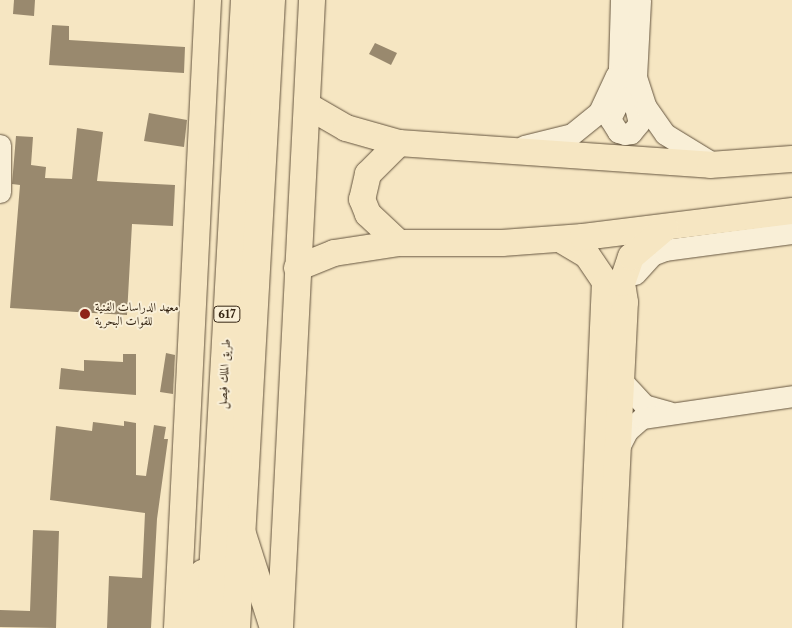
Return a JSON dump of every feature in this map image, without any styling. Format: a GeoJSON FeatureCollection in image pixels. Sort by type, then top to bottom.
{"type":"FeatureCollection","features":[{"type":"Feature","properties":{"kind":"highway","name":"طريق الملك فيصل"},"geometry":{"type":"LineString","coordinates":[[210,628],[213,546],[245,0]]}},
{"type":"Feature","properties":{"kind":"highway","name":"طريق الملك فيصل"},"geometry":{"type":"LineString","coordinates":[[236,628],[271,0]]}},
{"type":"Feature","properties":{"kind":"highway"},"geometry":{"type":"LineString","coordinates":[[186,628],[213,546]]}},
{"type":"Feature","properties":{"kind":"main road"},"geometry":{"type":"LineString","coordinates":[[177,628],[208,0]]}},
{"type":"Feature","properties":{"kind":"main road"},"geometry":{"type":"LineString","coordinates":[[280,628],[312,0]]}},
{"type":"Feature","properties":{"kind":"main road"},"geometry":{"type":"LineString","coordinates":[[308,106],[346,128],[399,144],[443,144],[605,160],[716,164],[792,159]]}},
{"type":"Feature","properties":{"kind":"main road"},"geometry":{"type":"LineString","coordinates":[[399,144],[368,174],[362,199],[368,214],[399,243]]}},
{"type":"Feature","properties":{"kind":"main road"},"geometry":{"type":"LineString","coordinates":[[298,268],[334,253],[399,243],[427,245],[560,239],[665,228],[792,211]]}},
{"type":"Feature","properties":{"kind":"main road"},"geometry":{"type":"LineString","coordinates":[[609,628],[625,302],[622,283],[628,263],[640,247],[665,228]]}},
{"type":"Feature","properties":{"kind":"main road"},"geometry":{"type":"LineString","coordinates":[[560,239],[587,255],[605,282],[590,628]]}},
{"type":"Feature","properties":{"kind":"main road"},"geometry":{"type":"LineString","coordinates":[[241,529],[273,628]]}},
{"type":"Feature","properties":{"kind":"street"},"geometry":{"type":"LineString","coordinates":[[621,0],[626,77],[665,134],[716,164]]}},
{"type":"Feature","properties":{"kind":"street"},"geometry":{"type":"LineString","coordinates":[[501,151],[559,139],[576,131],[599,112],[626,77],[640,0]]}},
{"type":"Feature","properties":{"kind":"street"},"geometry":{"type":"LineString","coordinates":[[0,145],[0,192]]}},
{"type":"Feature","properties":{"kind":"street"},"geometry":{"type":"LineString","coordinates":[[625,302],[632,278],[652,255],[665,250],[792,233]]}},
{"type":"Feature","properties":{"kind":"street"},"geometry":{"type":"LineString","coordinates":[[622,380],[644,405],[669,412]]}},
{"type":"Feature","properties":{"kind":"street"},"geometry":{"type":"LineString","coordinates":[[618,450],[627,431],[642,418],[669,412],[792,396]]}},
{"type":"Feature","properties":{"kind":"building"},"geometry":{"type":"Polygon","coordinates":[[[14,0],[35,0],[34,16],[13,14],[14,0]]]}},
{"type":"Feature","properties":{"kind":"building"},"geometry":{"type":"Polygon","coordinates":[[[52,25],[69,26],[69,40],[185,47],[184,73],[49,65],[52,25]]]}},
{"type":"Feature","properties":{"kind":"building"},"geometry":{"type":"Polygon","coordinates":[[[375,43],[397,53],[391,65],[369,54],[375,43]]]}},
{"type":"Feature","properties":{"kind":"building"},"geometry":{"type":"Polygon","coordinates":[[[149,113],[187,120],[184,147],[144,141],[149,113]]]}},
{"type":"Feature","properties":{"kind":"building"},"geometry":{"type":"Polygon","coordinates":[[[77,128],[103,132],[97,181],[175,185],[173,226],[132,224],[127,315],[10,308],[20,185],[12,184],[16,136],[33,137],[31,165],[46,167],[45,178],[72,179],[77,128]]]}},
{"type":"Feature","properties":{"kind":"building"},"geometry":{"type":"Polygon","coordinates":[[[166,353],[175,355],[173,394],[160,392],[166,353]]]}},
{"type":"Feature","properties":{"kind":"building"},"geometry":{"type":"Polygon","coordinates":[[[123,354],[136,354],[136,395],[59,389],[61,368],[84,371],[84,360],[123,362],[123,354]]]}},
{"type":"Feature","properties":{"kind":"building"},"geometry":{"type":"Polygon","coordinates":[[[124,421],[136,423],[136,475],[146,476],[154,425],[166,427],[164,439],[168,439],[157,519],[151,628],[107,628],[109,576],[142,578],[145,513],[50,500],[56,426],[92,431],[93,422],[124,426],[124,421]]]}},
{"type":"Feature","properties":{"kind":"building"},"geometry":{"type":"Polygon","coordinates":[[[33,530],[59,531],[56,628],[0,627],[0,610],[30,611],[33,530]]]}},
{"type":"Feature","properties":{"kind":"place","name":"معهد الدراسات الفنية للقوات البحرية"},"geometry":{"type":"Point","coordinates":[85,314]}}]}
